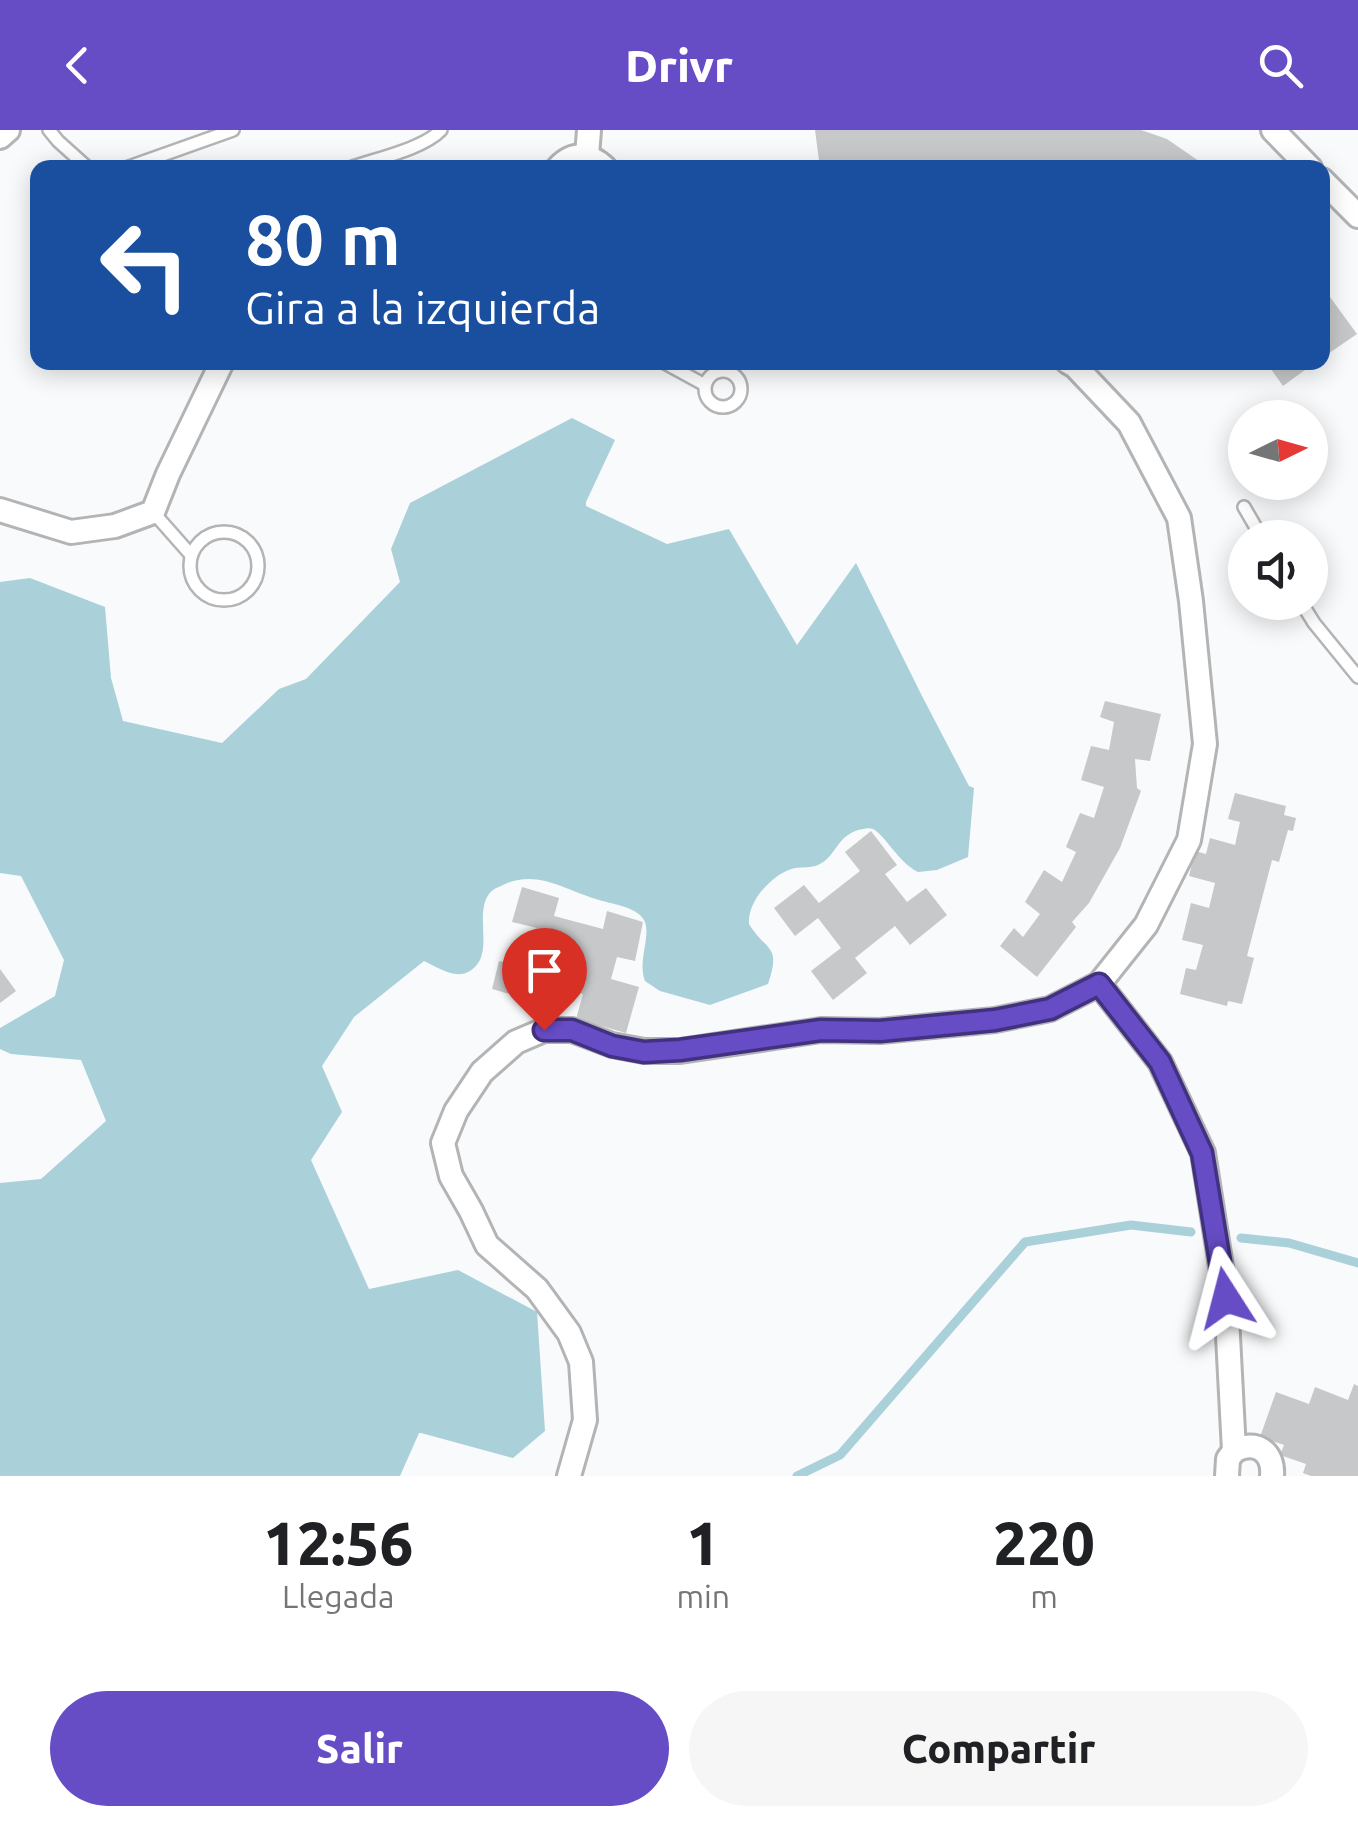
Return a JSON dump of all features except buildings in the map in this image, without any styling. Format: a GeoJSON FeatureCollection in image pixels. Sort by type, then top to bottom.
{"type":"FeatureCollection","features":[{"type":"Feature","properties":{"kind":"street"},"geometry":{"type":"LineString","coordinates":[[0,138],[8,130]]}},
{"type":"Feature","properties":{"kind":"street"},"geometry":{"type":"LineString","coordinates":[[589,130],[596,160]]}},
{"type":"Feature","properties":{"kind":"street"},"geometry":{"type":"LineString","coordinates":[[1273,130],[1302,160]]}},
{"type":"Feature","properties":{"kind":"street"},"geometry":{"type":"LineString","coordinates":[[565,160],[576,156],[589,160]]}},
{"type":"Feature","properties":{"kind":"street"},"geometry":{"type":"LineString","coordinates":[[1330,188],[1358,216]]}},
{"type":"Feature","properties":{"kind":"street"},"geometry":{"type":"LineString","coordinates":[[0,510],[71,532],[114,526],[153,512],[218,370]]}},
{"type":"Feature","properties":{"kind":"street"},"geometry":{"type":"LineString","coordinates":[[569,1476],[586,1420],[581,1362],[569,1332],[537,1288],[486,1246],[451,1176],[443,1142],[456,1111],[482,1072],[516,1042],[544,1030],[572,1030],[612,1046],[644,1052],[821,1030],[880,1031],[995,1020],[1050,1009],[1099,984],[1146,925],[1190,840],[1205,744],[1179,518],[1129,423],[1078,370]]}},
{"type":"Feature","properties":{"kind":"street"},"geometry":{"type":"LineString","coordinates":[[1099,984],[1160,1062],[1202,1153],[1226,1298],[1234,1452]]}},
{"type":"Feature","properties":{"kind":"street"},"geometry":{"type":"LineString","coordinates":[[1227,1476],[1228,1459],[1242,1447],[1251,1446],[1268,1454],[1272,1476]]}},
{"type":"Feature","properties":{"kind":"lane"},"geometry":{"type":"LineString","coordinates":[[49,130],[79,160]]}},
{"type":"Feature","properties":{"kind":"lane"},"geometry":{"type":"LineString","coordinates":[[149,160],[234,130]]}},
{"type":"Feature","properties":{"kind":"lane"},"geometry":{"type":"LineString","coordinates":[[373,160],[442,130]]}},
{"type":"Feature","properties":{"kind":"lane"},"geometry":{"type":"LineString","coordinates":[[677,370],[705,385]]}},
{"type":"Feature","properties":{"kind":"lane"},"geometry":{"type":"LineString","coordinates":[[1244,508],[1251,520]]}},
{"type":"Feature","properties":{"kind":"lane"},"geometry":{"type":"LineString","coordinates":[[153,512],[192,554]]}},
{"type":"Feature","properties":{"kind":"lane"},"geometry":{"type":"LineString","coordinates":[[229,532],[241,536],[256,554],[256,577],[241,595],[218,600],[207,596],[192,578],[192,554],[206,536],[229,532]]}},
{"type":"Feature","properties":{"kind":"lane"},"geometry":{"type":"LineString","coordinates":[[1312,620],[1358,677]]}},
{"type":"Feature","properties":{"kind":"water"},"geometry":{"type":"Polygon","coordinates":[[[572,418],[615,440],[586,506],[667,544],[729,529],[797,645],[856,563],[969,786],[974,788],[968,857],[937,870],[918,872],[873,829],[851,833],[824,861],[787,871],[763,889],[752,906],[749,924],[773,955],[768,984],[710,1005],[660,991],[645,981],[646,926],[640,915],[549,882],[513,881],[493,890],[485,903],[483,947],[477,965],[457,974],[424,961],[354,1017],[322,1066],[342,1112],[311,1160],[369,1289],[458,1270],[537,1312],[545,1431],[513,1458],[419,1433],[400,1476],[0,1476],[0,1183],[41,1179],[106,1121],[81,1060],[11,1054],[0,1049],[0,1028],[55,996],[64,960],[21,876],[0,873],[0,582],[30,578],[105,607],[111,678],[123,721],[222,743],[279,689],[306,679],[400,582],[391,549],[410,503],[572,418]]]}},
{"type":"Feature","properties":{"kind":"waterway"},"geometry":{"type":"LineString","coordinates":[[797,1476],[840,1455],[1025,1242],[1131,1225],[1191,1232]]}},
{"type":"Feature","properties":{"kind":"waterway"},"geometry":{"type":"LineString","coordinates":[[1241,1238],[1289,1243],[1358,1263]]}},
{"type":"Feature","properties":{"kind":"route"},"geometry":{"type":"LineString","coordinates":[[544,1030],[572,1030],[612,1046],[644,1052],[680,1050],[821,1030],[880,1031],[995,1020],[1050,1009],[1099,984],[1160,1062],[1202,1153],[1226,1298]]}}]}
